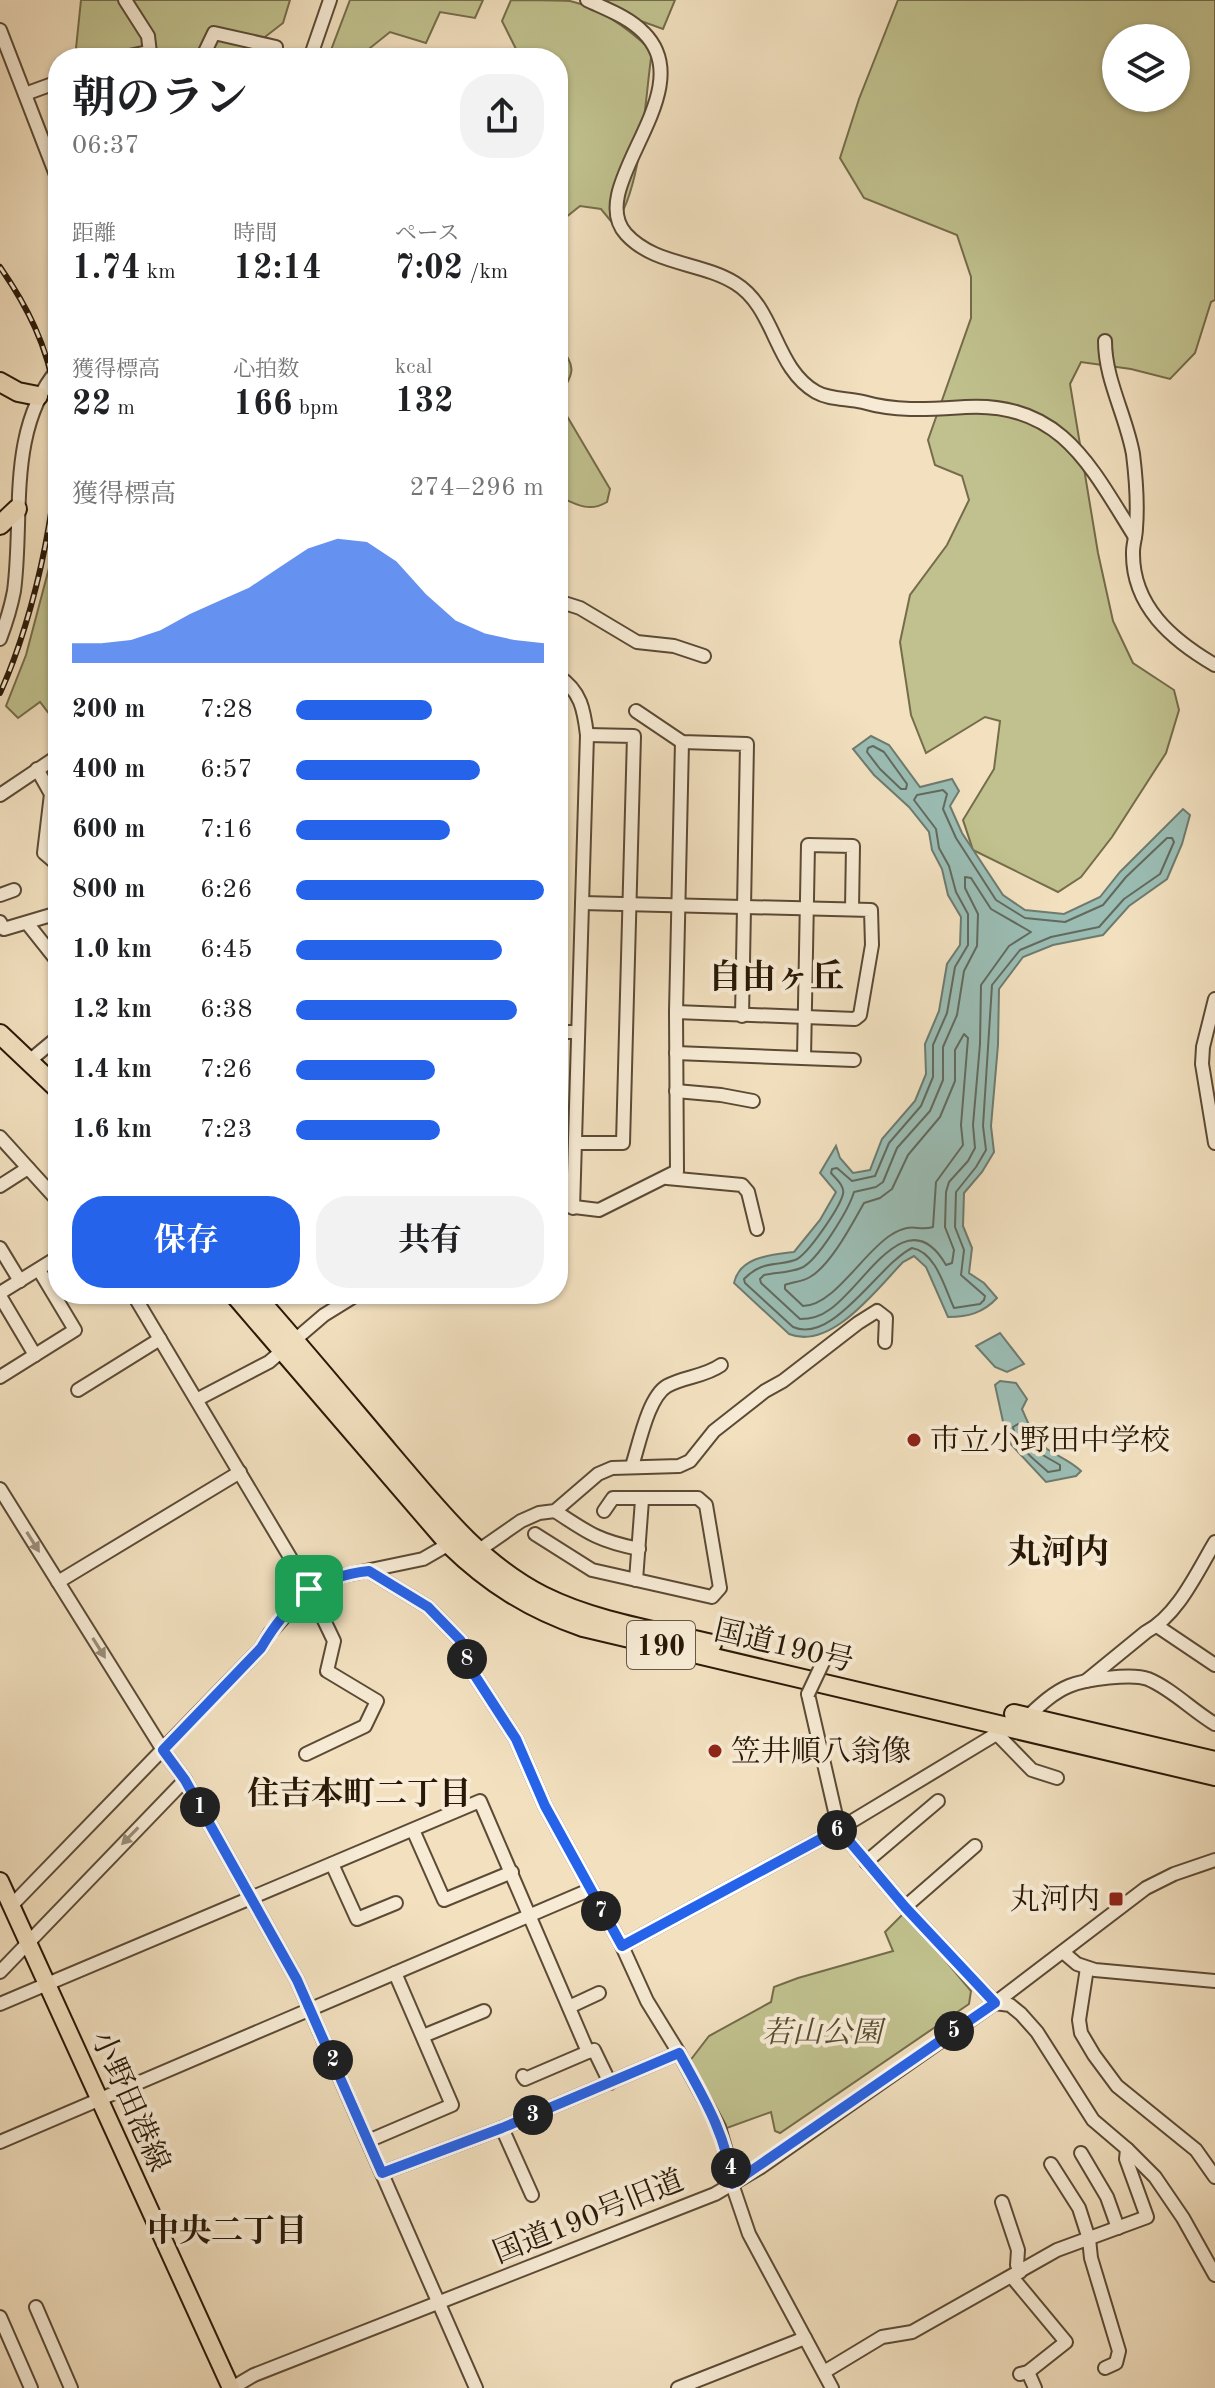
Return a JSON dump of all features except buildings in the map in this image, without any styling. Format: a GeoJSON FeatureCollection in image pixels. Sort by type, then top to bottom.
{"type":"FeatureCollection","features":[{"type":"Feature","properties":{"kind":"highway"},"geometry":{"type":"LineString","coordinates":[[0,382],[18,392],[38,396]]}},
{"type":"Feature","properties":{"kind":"highway"},"geometry":{"type":"LineString","coordinates":[[0,525],[8,511]]}},
{"type":"Feature","properties":{"kind":"highway"},"geometry":{"type":"LineString","coordinates":[[0,1034],[48,1080]]}},
{"type":"Feature","properties":{"kind":"highway"},"geometry":{"type":"LineString","coordinates":[[28,1062],[48,1090]]}},
{"type":"Feature","properties":{"kind":"highway","name":"国道190号"},"geometry":{"type":"LineString","coordinates":[[245,1304],[290,1346],[448,1522],[472,1556],[521,1601],[540,1611],[583,1627],[1003,1730],[1215,1776]]}},
{"type":"Feature","properties":{"kind":"highway","name":"国道190号"},"geometry":{"type":"LineString","coordinates":[[261,1304],[290,1346],[449,1544],[530,1589],[597,1617],[1215,1761]]}},
{"type":"Feature","properties":{"kind":"main road","name":"小野田港線"},"geometry":{"type":"LineString","coordinates":[[0,1881],[231,2388]]}},
{"type":"Feature","properties":{"kind":"street"},"geometry":{"type":"LineString","coordinates":[[125,0],[148,36],[152,48]]}},
{"type":"Feature","properties":{"kind":"street"},"geometry":{"type":"LineString","coordinates":[[313,48],[330,0]]}},
{"type":"Feature","properties":{"kind":"street"},"geometry":{"type":"LineString","coordinates":[[587,0],[619,15],[644,32],[662,63],[663,78],[645,130],[629,161],[618,200],[619,225],[626,234],[657,256],[712,271],[752,294],[790,367],[815,392],[880,407],[912,410],[963,407],[1002,409],[1042,420],[1078,453],[1107,491],[1135,537]]}},
{"type":"Feature","properties":{"kind":"street"},"geometry":{"type":"LineString","coordinates":[[0,30],[48,154]]}},
{"type":"Feature","properties":{"kind":"street"},"geometry":{"type":"LineString","coordinates":[[207,48],[214,33],[276,48]]}},
{"type":"Feature","properties":{"kind":"street"},"geometry":{"type":"LineString","coordinates":[[25,94],[48,86]]}},
{"type":"Feature","properties":{"kind":"street"},"geometry":{"type":"LineString","coordinates":[[1105,341],[1108,371],[1132,451],[1136,484],[1133,555],[1138,591],[1158,622],[1215,665]]}},
{"type":"Feature","properties":{"kind":"street"},"geometry":{"type":"LineString","coordinates":[[0,639],[14,592],[8,511],[38,396],[48,382]]}},
{"type":"Feature","properties":{"kind":"street"},"geometry":{"type":"LineString","coordinates":[[568,604],[580,608],[637,642],[674,646],[704,656]]}},
{"type":"Feature","properties":{"kind":"street"},"geometry":{"type":"LineString","coordinates":[[568,683],[581,700],[587,735],[573,1208]]}},
{"type":"Feature","properties":{"kind":"street"},"geometry":{"type":"LineString","coordinates":[[636,711],[682,742],[747,744],[742,1016]]}},
{"type":"Feature","properties":{"kind":"street"},"geometry":{"type":"LineString","coordinates":[[577,1143],[623,1143],[630,903],[634,736],[587,735]]}},
{"type":"Feature","properties":{"kind":"street"},"geometry":{"type":"LineString","coordinates":[[568,1207],[599,1210],[677,1171],[676,1012],[682,742]]}},
{"type":"Feature","properties":{"kind":"street"},"geometry":{"type":"LineString","coordinates":[[0,795],[48,762]]}},
{"type":"Feature","properties":{"kind":"street"},"geometry":{"type":"LineString","coordinates":[[37,769],[48,789]]}},
{"type":"Feature","properties":{"kind":"street"},"geometry":{"type":"LineString","coordinates":[[48,819],[44,853],[48,856]]}},
{"type":"Feature","properties":{"kind":"street"},"geometry":{"type":"LineString","coordinates":[[804,1058],[808,845],[853,846],[852,909]]}},
{"type":"Feature","properties":{"kind":"street"},"geometry":{"type":"LineString","coordinates":[[0,895],[14,890]]}},
{"type":"Feature","properties":{"kind":"street"},"geometry":{"type":"LineString","coordinates":[[582,903],[871,910],[872,945],[860,1015],[855,1019],[676,1012]]}},
{"type":"Feature","properties":{"kind":"street"},"geometry":{"type":"LineString","coordinates":[[0,922],[4,929],[48,916]]}},
{"type":"Feature","properties":{"kind":"street"},"geometry":{"type":"LineString","coordinates":[[27,923],[48,949]]}},
{"type":"Feature","properties":{"kind":"street"},"geometry":{"type":"LineString","coordinates":[[1215,999],[1202,1064],[1215,1143]]}},
{"type":"Feature","properties":{"kind":"street"},"geometry":{"type":"LineString","coordinates":[[568,1032],[578,1032]]}},
{"type":"Feature","properties":{"kind":"street"},"geometry":{"type":"LineString","coordinates":[[28,1062],[48,1045]]}},
{"type":"Feature","properties":{"kind":"street"},"geometry":{"type":"LineString","coordinates":[[676,1053],[854,1060]]}},
{"type":"Feature","properties":{"kind":"street"},"geometry":{"type":"LineString","coordinates":[[676,1091],[753,1101]]}},
{"type":"Feature","properties":{"kind":"street"},"geometry":{"type":"LineString","coordinates":[[0,1137],[48,1190]]}},
{"type":"Feature","properties":{"kind":"street"},"geometry":{"type":"LineString","coordinates":[[0,1186],[28,1168]]}},
{"type":"Feature","properties":{"kind":"street"},"geometry":{"type":"LineString","coordinates":[[667,1178],[742,1185],[748,1192],[757,1229]]}},
{"type":"Feature","properties":{"kind":"street"},"geometry":{"type":"LineString","coordinates":[[0,1248],[20,1281]]}},
{"type":"Feature","properties":{"kind":"street"},"geometry":{"type":"LineString","coordinates":[[35,1355],[0,1294],[48,1264]]}},
{"type":"Feature","properties":{"kind":"street"},"geometry":{"type":"LineString","coordinates":[[39,1270],[48,1285]]}},
{"type":"Feature","properties":{"kind":"street"},"geometry":{"type":"LineString","coordinates":[[0,1377],[75,1330],[59,1304]]}},
{"type":"Feature","properties":{"kind":"street"},"geometry":{"type":"LineString","coordinates":[[139,1304],[309,1589],[334,1641],[327,1671],[377,1701],[365,1726],[306,1754]]}},
{"type":"Feature","properties":{"kind":"street"},"geometry":{"type":"LineString","coordinates":[[198,1399],[257,1370],[342,1304]]}},
{"type":"Feature","properties":{"kind":"street"},"geometry":{"type":"LineString","coordinates":[[472,1556],[521,1521],[539,1513],[555,1511],[598,1474],[612,1468],[679,1466],[690,1461],[714,1431],[877,1311],[886,1318],[885,1342]]}},
{"type":"Feature","properties":{"kind":"street"},"geometry":{"type":"LineString","coordinates":[[78,1390],[160,1339]]}},
{"type":"Feature","properties":{"kind":"street"},"geometry":{"type":"LineString","coordinates":[[632,1466],[655,1396],[667,1386],[710,1373],[721,1365]]}},
{"type":"Feature","properties":{"kind":"street"},"geometry":{"type":"LineString","coordinates":[[58,1582],[240,1472]]}},
{"type":"Feature","properties":{"kind":"street"},"geometry":{"type":"LineString","coordinates":[[0,1489],[163,1750],[185,1780],[311,2009],[476,2388]]}},
{"type":"Feature","properties":{"kind":"street"},"geometry":{"type":"LineString","coordinates":[[535,1534],[592,1570],[712,1597],[720,1588],[706,1505],[698,1498],[613,1498],[604,1511]]}},
{"type":"Feature","properties":{"kind":"street"},"geometry":{"type":"LineString","coordinates":[[636,1580],[642,1500]]}},
{"type":"Feature","properties":{"kind":"street"},"geometry":{"type":"LineString","coordinates":[[555,1511],[600,1540],[639,1549]]}},
{"type":"Feature","properties":{"kind":"street"},"geometry":{"type":"LineString","coordinates":[[1083,1683],[1157,1626],[1187,1589],[1215,1542]]}},
{"type":"Feature","properties":{"kind":"street"},"geometry":{"type":"LineString","coordinates":[[11,1906],[261,1648],[270,1633],[309,1589],[332,1578],[423,1559],[449,1544]]}},
{"type":"Feature","properties":{"kind":"street"},"geometry":{"type":"LineString","coordinates":[[369,1571],[428,1607],[461,1641],[470,1668],[516,1739],[545,1806],[622,1946],[647,2001],[719,2127],[732,2184],[749,2234],[832,2388]]}},
{"type":"Feature","properties":{"kind":"street"},"geometry":{"type":"LineString","coordinates":[[1157,1626],[1215,1665]]}},
{"type":"Feature","properties":{"kind":"street"},"geometry":{"type":"LineString","coordinates":[[826,1656],[808,1694],[839,1829],[905,1907],[995,2003],[1010,2005],[1037,2032],[1093,2120],[1155,2177],[1213,2268]]}},
{"type":"Feature","properties":{"kind":"street"},"geometry":{"type":"LineString","coordinates":[[622,1946],[839,1829],[1027,1718],[1038,1705],[1069,1686],[1132,1676],[1145,1678],[1215,1724]]}},
{"type":"Feature","properties":{"kind":"street"},"geometry":{"type":"LineString","coordinates":[[1003,1730],[1032,1770],[1057,1778]]}},
{"type":"Feature","properties":{"kind":"street"},"geometry":{"type":"LineString","coordinates":[[0,1972],[185,1780]]}},
{"type":"Feature","properties":{"kind":"street"},"geometry":{"type":"LineString","coordinates":[[0,2004],[480,1801],[588,2052]]}},
{"type":"Feature","properties":{"kind":"street"},"geometry":{"type":"LineString","coordinates":[[866,1862],[938,1801]]}},
{"type":"Feature","properties":{"kind":"street"},"geometry":{"type":"LineString","coordinates":[[413,1830],[444,1900],[512,1872]]}},
{"type":"Feature","properties":{"kind":"street"},"geometry":{"type":"LineString","coordinates":[[905,1907],[975,1846]]}},
{"type":"Feature","properties":{"kind":"street","name":"国道190号旧道"},"geometry":{"type":"LineString","coordinates":[[231,2388],[254,2375],[715,2194],[995,2003],[1146,1888],[1174,1874],[1215,1860]]}},
{"type":"Feature","properties":{"kind":"street"},"geometry":{"type":"LineString","coordinates":[[332,1864],[357,1919],[396,1903]]}},
{"type":"Feature","properties":{"kind":"street"},"geometry":{"type":"LineString","coordinates":[[0,2142],[589,1890]]}},
{"type":"Feature","properties":{"kind":"street"},"geometry":{"type":"LineString","coordinates":[[1064,1953],[1087,1968],[1215,1981]]}},
{"type":"Feature","properties":{"kind":"street"},"geometry":{"type":"LineString","coordinates":[[1087,1968],[1079,2020],[1081,2033],[1094,2055],[1117,2086],[1196,2150],[1212,2168]]}},
{"type":"Feature","properties":{"kind":"street"},"geometry":{"type":"LineString","coordinates":[[368,2141],[452,2105],[395,1973]]}},
{"type":"Feature","properties":{"kind":"street"},"geometry":{"type":"LineString","coordinates":[[569,2007],[599,1993]]}},
{"type":"Feature","properties":{"kind":"street"},"geometry":{"type":"LineString","coordinates":[[423,2036],[484,2011]]}},
{"type":"Feature","properties":{"kind":"street"},"geometry":{"type":"LineString","coordinates":[[523,2076],[525,2079],[594,2050],[610,2083]]}},
{"type":"Feature","properties":{"kind":"street"},"geometry":{"type":"LineString","coordinates":[[382,2173],[502,2128],[679,2053]]}},
{"type":"Feature","properties":{"kind":"street"},"geometry":{"type":"LineString","coordinates":[[502,2128],[532,2195]]}},
{"type":"Feature","properties":{"kind":"street"},"geometry":{"type":"LineString","coordinates":[[824,2372],[882,2337],[912,2332],[1057,2250],[1147,2217],[1126,2159],[1127,2149]]}},
{"type":"Feature","properties":{"kind":"street"},"geometry":{"type":"LineString","coordinates":[[1081,2153],[1107,2197],[1118,2228]]}},
{"type":"Feature","properties":{"kind":"street"},"geometry":{"type":"LineString","coordinates":[[1051,2164],[1079,2208],[1119,2351],[1116,2363],[1105,2368]]}},
{"type":"Feature","properties":{"kind":"street"},"geometry":{"type":"LineString","coordinates":[[1002,2202],[1018,2250],[1016,2275],[1065,2340],[1062,2347],[1024,2373],[1035,2388]]}},
{"type":"Feature","properties":{"kind":"street"},"geometry":{"type":"LineString","coordinates":[[36,2307],[71,2388]]}},
{"type":"Feature","properties":{"kind":"street"},"geometry":{"type":"LineString","coordinates":[[0,2317],[31,2388]]}},
{"type":"Feature","properties":{"kind":"street"},"geometry":{"type":"LineString","coordinates":[[678,2388],[805,2338]]}},
{"type":"Feature","properties":{"kind":"green space"},"geometry":{"type":"Polygon","coordinates":[[[81,0],[290,0],[283,23],[251,48],[76,48],[81,0]]]}},
{"type":"Feature","properties":{"kind":"green space"},"geometry":{"type":"Polygon","coordinates":[[[350,0],[483,0],[475,18],[440,12],[426,43],[390,32],[370,48],[332,48],[350,0]]]}},
{"type":"Feature","properties":{"kind":"green space"},"geometry":{"type":"Polygon","coordinates":[[[511,0],[570,1],[614,21],[652,51],[631,190],[614,225],[601,209],[580,206],[568,216],[568,48],[516,48],[502,21],[511,0]]]}},
{"type":"Feature","properties":{"kind":"green space"},"geometry":{"type":"Polygon","coordinates":[[[583,0],[675,0],[663,29],[583,0]]]}},
{"type":"Feature","properties":{"kind":"green space"},"geometry":{"type":"Polygon","coordinates":[[[898,0],[1215,0],[1215,300],[1211,302],[1195,353],[1170,379],[1131,369],[1081,362],[1070,384],[1098,553],[1113,621],[1133,663],[1174,690],[1179,710],[1166,753],[1112,837],[1081,877],[1058,892],[973,850],[963,820],[994,769],[1000,721],[985,717],[926,753],[911,715],[900,642],[910,595],[947,545],[969,500],[962,476],[935,465],[928,440],[971,318],[971,277],[957,235],[864,198],[840,158],[859,99],[898,0]]]}},
{"type":"Feature","properties":{"kind":"green space"},"geometry":{"type":"Polygon","coordinates":[[[568,359],[571,368],[568,381],[568,359]]]}},
{"type":"Feature","properties":{"kind":"green space"},"geometry":{"type":"Polygon","coordinates":[[[568,418],[610,489],[607,502],[594,507],[570,502],[568,418]]]}},
{"type":"Feature","properties":{"kind":"green space"},"geometry":{"type":"Polygon","coordinates":[[[48,572],[48,712],[40,702],[18,718],[6,706],[26,655],[48,572]]]}},
{"type":"Feature","properties":{"kind":"green space","name":"若山公園"},"geometry":{"type":"Polygon","coordinates":[[[905,1912],[971,1991],[969,2004],[780,2133],[775,2131],[771,2112],[724,2129],[689,2062],[709,2036],[771,2002],[774,1987],[893,1951],[885,1932],[905,1912]]]}},
{"type":"Feature","properties":{"kind":"water"},"geometry":{"type":"Polygon","coordinates":[[[871,736],[889,745],[920,787],[952,779],[959,791],[950,806],[962,833],[1003,895],[1025,910],[1064,914],[1100,897],[1120,872],[1183,809],[1190,815],[1167,879],[1129,906],[1103,935],[1053,945],[1023,957],[999,989],[991,1126],[994,1152],[964,1193],[963,1226],[972,1248],[969,1273],[984,1283],[997,1298],[975,1313],[948,1317],[926,1267],[914,1256],[903,1262],[867,1301],[837,1326],[805,1337],[789,1334],[734,1283],[737,1274],[758,1258],[794,1252],[820,1220],[836,1192],[820,1173],[836,1146],[840,1158],[853,1173],[870,1170],[882,1139],[915,1101],[926,1074],[925,1044],[939,1011],[947,964],[960,945],[961,917],[948,895],[929,832],[853,749],[871,736]]]}},
{"type":"Feature","properties":{"kind":"water"},"geometry":{"type":"Polygon","coordinates":[[[1000,1333],[1024,1364],[1007,1372],[995,1367],[976,1346],[1000,1333]]]}},
{"type":"Feature","properties":{"kind":"water"},"geometry":{"type":"Polygon","coordinates":[[[1000,1381],[1016,1383],[1027,1399],[1022,1409],[1035,1436],[1047,1449],[1081,1471],[1076,1476],[1046,1482],[1007,1440],[995,1385],[1000,1381]]]}},
{"type":"Feature","properties":{"kind":"railway"},"geometry":{"type":"LineString","coordinates":[[0,267],[27,312],[48,363]]}},
{"type":"Feature","properties":{"kind":"railway"},"geometry":{"type":"LineString","coordinates":[[0,693],[25,626],[48,528]]}},
{"type":"Feature","properties":{"kind":"place","name":"市立小野田中学校"},"geometry":{"type":"Point","coordinates":[914,1440]}},
{"type":"Feature","properties":{"kind":"place","name":"笠井順八翁像"},"geometry":{"type":"Point","coordinates":[715,1751]}},
{"type":"Feature","properties":{"kind":"place","name":"丸河内"},"geometry":{"type":"Point","coordinates":[1116,1899]}},
{"type":"Feature","properties":{"kind":"district","name":"自由ヶ丘"},"geometry":{"type":"Point","coordinates":[776,976]}},
{"type":"Feature","properties":{"kind":"district","name":"丸河内"},"geometry":{"type":"Point","coordinates":[1058,1551]}},
{"type":"Feature","properties":{"kind":"district","name":"住吉本町二丁目"},"geometry":{"type":"Point","coordinates":[359,1793]}},
{"type":"Feature","properties":{"kind":"district","name":"中央二丁目"},"geometry":{"type":"Point","coordinates":[227,2230]}},
{"type":"Feature","properties":{"kind":"route"},"geometry":{"type":"LineString","coordinates":[[369,1571],[428,1607],[454,1632],[466,1652],[470,1668],[516,1739],[545,1806],[622,1946],[839,1829],[905,1907],[995,2003],[761,2167],[732,2184],[719,2127],[679,2053],[502,2128],[382,2173],[297,1980],[185,1780],[163,1750],[261,1648],[270,1633],[309,1589],[332,1578],[369,1571]]}}]}
